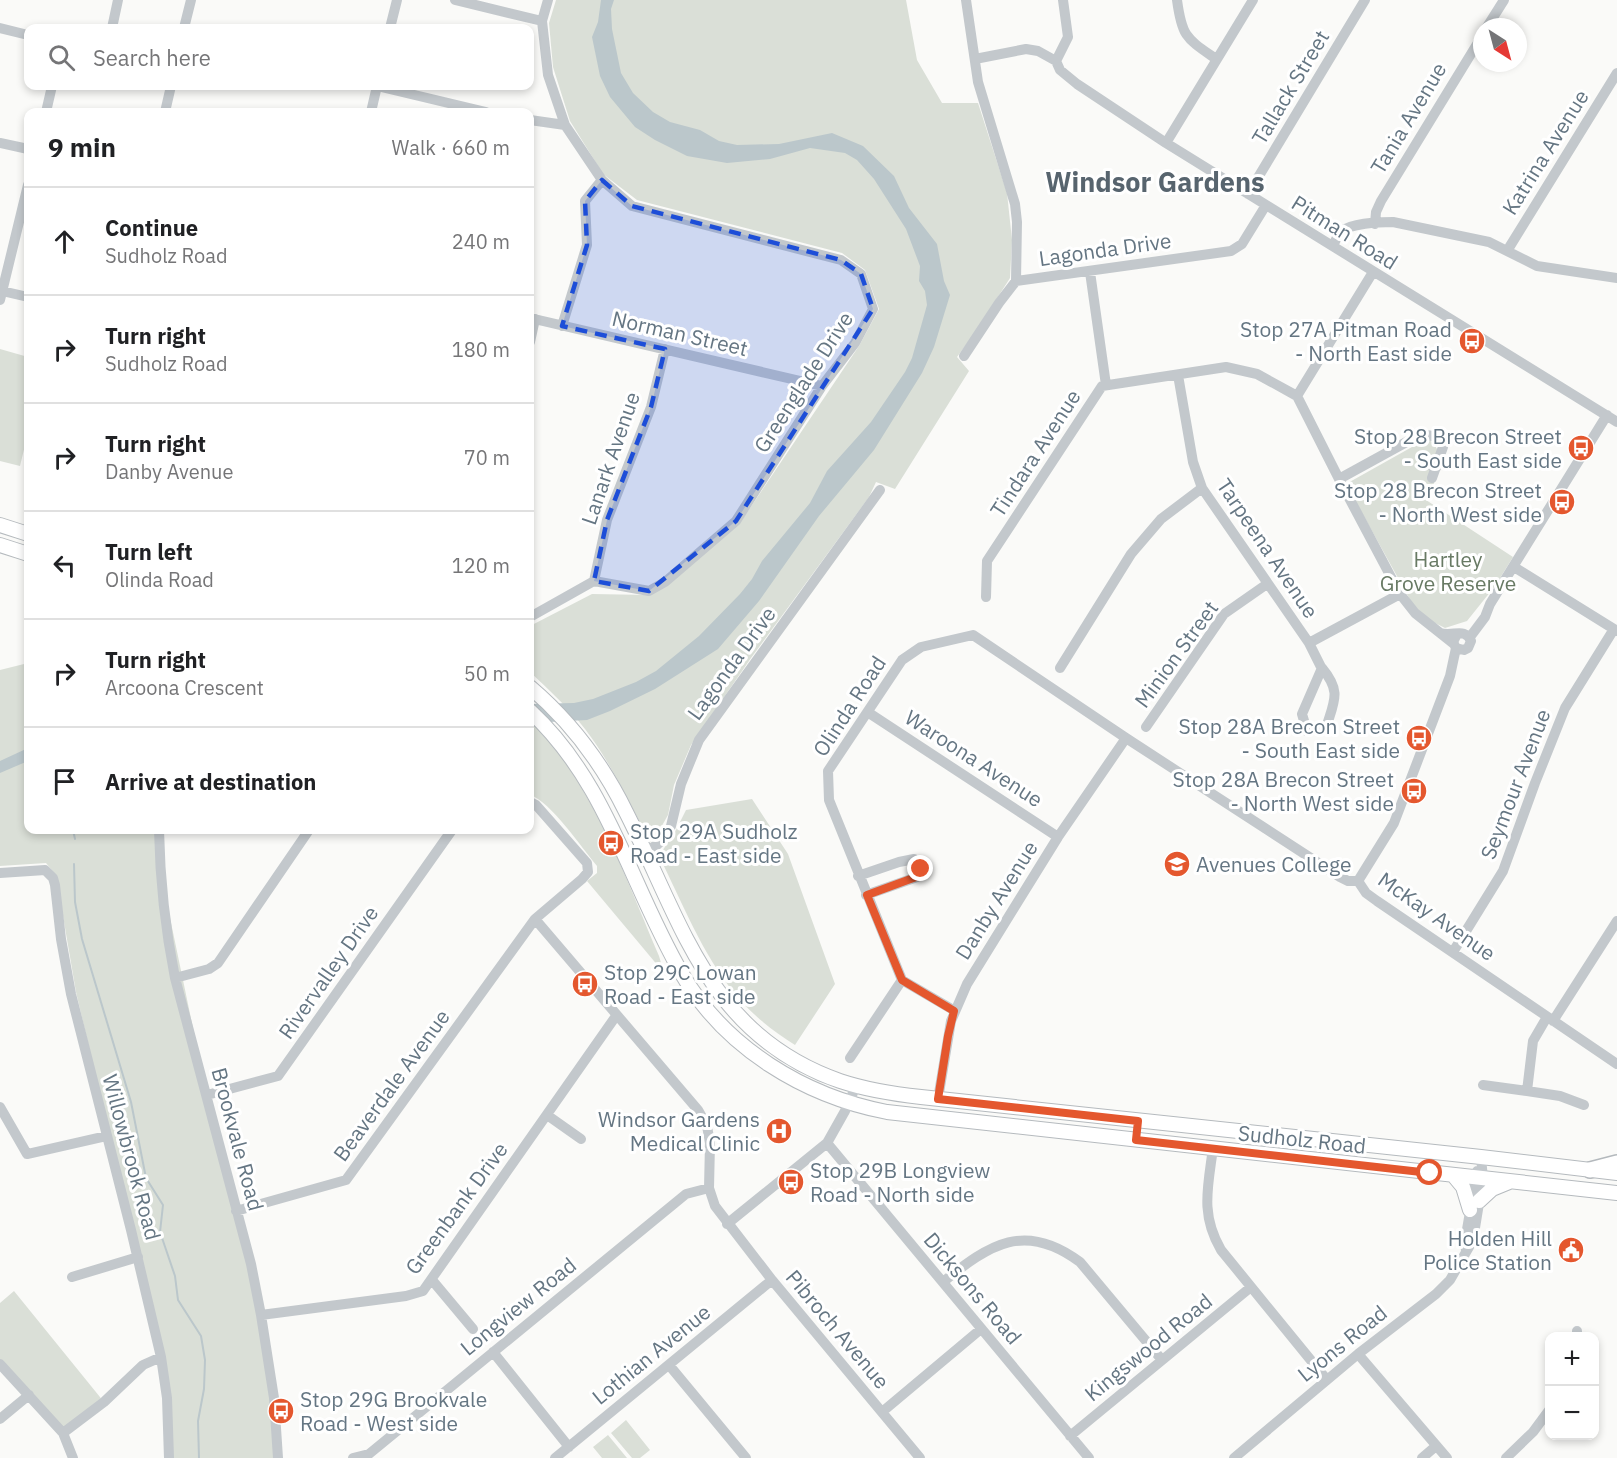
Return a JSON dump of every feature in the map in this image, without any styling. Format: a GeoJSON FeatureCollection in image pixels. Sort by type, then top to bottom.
{"type":"FeatureCollection","features":[{"type":"Feature","properties":{"kind":"highway"},"geometry":{"type":"LineString","coordinates":[[1590,1170],[1617,1163]]}},
{"type":"Feature","properties":{"kind":"main road"},"geometry":{"type":"LineString","coordinates":[[0,525],[24,533]]}},
{"type":"Feature","properties":{"kind":"main road"},"geometry":{"type":"LineString","coordinates":[[0,545],[24,553]]}},
{"type":"Feature","properties":{"kind":"main road","name":"Sudholz Road"},"geometry":{"type":"LineString","coordinates":[[534,691],[561,716],[611,784],[694,955],[713,986],[735,1013],[762,1037],[785,1054],[824,1074],[856,1086],[938,1099],[1617,1173]]}},
{"type":"Feature","properties":{"kind":"main road","name":"Sudholz Road"},"geometry":{"type":"LineString","coordinates":[[534,715],[558,741],[597,796],[682,974],[696,995],[716,1019],[750,1051],[776,1069],[818,1091],[849,1103],[887,1112],[1617,1193]]}},
{"type":"Feature","properties":{"kind":"main road"},"geometry":{"type":"LineString","coordinates":[[931,1117],[938,1099]]}},
{"type":"Feature","properties":{"kind":"main road"},"geometry":{"type":"LineString","coordinates":[[1136,1140],[1138,1121]]}},
{"type":"Feature","properties":{"kind":"main road"},"geometry":{"type":"LineString","coordinates":[[1453,1175],[1463,1186],[1474,1205],[1492,1189],[1511,1182],[1511,1161]]}},
{"type":"Feature","properties":{"kind":"street"},"geometry":{"type":"LineString","coordinates":[[113,24],[118,0]]}},
{"type":"Feature","properties":{"kind":"street"},"geometry":{"type":"LineString","coordinates":[[185,24],[190,0]]}},
{"type":"Feature","properties":{"kind":"street"},"geometry":{"type":"LineString","coordinates":[[391,24],[397,0]]}},
{"type":"Feature","properties":{"kind":"street"},"geometry":{"type":"LineString","coordinates":[[455,0],[542,21]]}},
{"type":"Feature","properties":{"kind":"street","name":"Greenglade Drive"},"geometry":{"type":"LineString","coordinates":[[548,0],[542,21],[548,75],[565,125],[602,180],[632,206],[841,260],[861,274],[873,309],[855,343],[822,386],[736,521],[665,582],[649,591],[594,581]]}},
{"type":"Feature","properties":{"kind":"street"},"geometry":{"type":"LineString","coordinates":[[966,0],[982,98],[1015,204],[1016,281]]}},
{"type":"Feature","properties":{"kind":"street"},"geometry":{"type":"LineString","coordinates":[[975,59],[1026,49],[1038,51],[1056,62],[1068,37],[1063,0]]}},
{"type":"Feature","properties":{"kind":"street"},"geometry":{"type":"LineString","coordinates":[[1177,0],[1184,33],[1190,41],[1216,59]]}},
{"type":"Feature","properties":{"kind":"street"},"geometry":{"type":"LineString","coordinates":[[1166,143],[1253,0]]}},
{"type":"Feature","properties":{"kind":"street","name":"Tallack Street"},"geometry":{"type":"LineString","coordinates":[[1248,194],[1365,0]]}},
{"type":"Feature","properties":{"kind":"street"},"geometry":{"type":"LineString","coordinates":[[1493,18],[1504,0]]}},
{"type":"Feature","properties":{"kind":"street"},"geometry":{"type":"LineString","coordinates":[[0,28],[24,34]]}},
{"type":"Feature","properties":{"kind":"street","name":"Tania Avenue"},"geometry":{"type":"LineString","coordinates":[[1375,224],[1376,212],[1381,201],[1473,51]]}},
{"type":"Feature","properties":{"kind":"street","name":"Pitman Road"},"geometry":{"type":"LineString","coordinates":[[1056,62],[1060,70],[1077,84],[1166,143],[1617,422]]}},
{"type":"Feature","properties":{"kind":"street","name":"Katrina Avenue"},"geometry":{"type":"LineString","coordinates":[[1507,251],[1617,73]]}},
{"type":"Feature","properties":{"kind":"street"},"geometry":{"type":"LineString","coordinates":[[47,108],[51,90]]}},
{"type":"Feature","properties":{"kind":"street"},"geometry":{"type":"LineString","coordinates":[[166,108],[170,90]]}},
{"type":"Feature","properties":{"kind":"street"},"geometry":{"type":"LineString","coordinates":[[372,108],[376,90]]}},
{"type":"Feature","properties":{"kind":"street"},"geometry":{"type":"LineString","coordinates":[[394,90],[469,108]]}},
{"type":"Feature","properties":{"kind":"street"},"geometry":{"type":"LineString","coordinates":[[534,121],[565,125]]}},
{"type":"Feature","properties":{"kind":"street"},"geometry":{"type":"LineString","coordinates":[[0,143],[24,148]]}},
{"type":"Feature","properties":{"kind":"street"},"geometry":{"type":"LineString","coordinates":[[562,326],[587,245],[585,201],[602,180]]}},
{"type":"Feature","properties":{"kind":"street"},"geometry":{"type":"LineString","coordinates":[[24,202],[1,296],[24,297]]}},
{"type":"Feature","properties":{"kind":"street","name":"Lagonda Drive"},"geometry":{"type":"LineString","coordinates":[[964,356],[1016,281],[1231,251],[1242,244],[1266,205]]}},
{"type":"Feature","properties":{"kind":"street"},"geometry":{"type":"LineString","coordinates":[[1333,246],[1340,232],[1356,225],[1393,222],[1489,242],[1537,266],[1617,278]]}},
{"type":"Feature","properties":{"kind":"street"},"geometry":{"type":"LineString","coordinates":[[1090,272],[1106,385]]}},
{"type":"Feature","properties":{"kind":"street"},"geometry":{"type":"LineString","coordinates":[[1373,272],[1297,396],[1400,594],[1415,613],[1440,633],[1461,641]]}},
{"type":"Feature","properties":{"kind":"street","name":"Norman Street"},"geometry":{"type":"LineString","coordinates":[[534,319],[822,386]]}},
{"type":"Feature","properties":{"kind":"street","name":"Lanark Avenue"},"geometry":{"type":"LineString","coordinates":[[594,581],[607,520],[651,407],[665,349]]}},
{"type":"Feature","properties":{"kind":"street","name":"Tindara Avenue"},"geometry":{"type":"LineString","coordinates":[[986,597],[987,561],[1102,386],[1216,368],[1238,369],[1269,379],[1297,396]]}},
{"type":"Feature","properties":{"kind":"street","name":"Tarpeena Avenue"},"geometry":{"type":"LineString","coordinates":[[1178,375],[1193,462],[1203,488],[1333,682],[1335,697],[1326,728],[1307,731],[1302,714],[1322,668]]}},
{"type":"Feature","properties":{"kind":"street"},"geometry":{"type":"LineString","coordinates":[[1358,881],[1394,823],[1461,641],[1485,617],[1490,604],[1607,415]]}},
{"type":"Feature","properties":{"kind":"street"},"geometry":{"type":"LineString","coordinates":[[1339,479],[1420,434],[1438,437],[1443,447],[1434,473],[1423,461]]}},
{"type":"Feature","properties":{"kind":"street"},"geometry":{"type":"LineString","coordinates":[[1060,668],[1131,554],[1161,519],[1203,488]]}},
{"type":"Feature","properties":{"kind":"street","name":"Lagonda Drive"},"geometry":{"type":"LineString","coordinates":[[628,861],[662,841],[671,826],[681,784],[699,740],[880,490]]}},
{"type":"Feature","properties":{"kind":"street"},"geometry":{"type":"LineString","coordinates":[[1514,567],[1615,630]]}},
{"type":"Feature","properties":{"kind":"street"},"geometry":{"type":"LineString","coordinates":[[534,615],[594,581]]}},
{"type":"Feature","properties":{"kind":"street","name":"Minion Street"},"geometry":{"type":"LineString","coordinates":[[1146,727],[1224,614],[1267,584]]}},
{"type":"Feature","properties":{"kind":"street"},"geometry":{"type":"LineString","coordinates":[[1309,643],[1400,594]]}},
{"type":"Feature","properties":{"kind":"street","name":"Seymour Avenue"},"geometry":{"type":"LineString","coordinates":[[1453,952],[1503,871],[1565,708],[1615,630]]}},
{"type":"Feature","properties":{"kind":"street","name":"McKay Avenue"},"geometry":{"type":"LineString","coordinates":[[973,635],[1340,877],[1348,881],[1358,881],[1366,893],[1377,901],[1617,1064]]}},
{"type":"Feature","properties":{"kind":"street","name":"Olinda Road"},"geometry":{"type":"LineString","coordinates":[[902,980],[829,800],[828,771],[902,660],[921,647],[973,635]]}},
{"type":"Feature","properties":{"kind":"street","name":"Waroona Avenue"},"geometry":{"type":"LineString","coordinates":[[869,712],[1058,837]]}},
{"type":"Feature","properties":{"kind":"street","name":"Danby Avenue"},"geometry":{"type":"LineString","coordinates":[[938,1099],[954,1011],[967,984],[1058,837],[1126,738]]}},
{"type":"Feature","properties":{"kind":"street","name":"Beaverdale Avenue"},"geometry":{"type":"LineString","coordinates":[[236,1211],[346,1180],[535,919],[588,872],[586,862],[534,805]]}},
{"type":"Feature","properties":{"kind":"street","name":"Brookvale Road"},"geometry":{"type":"LineString","coordinates":[[159,834],[166,932],[175,978],[251,1264],[274,1398],[278,1458]]}},
{"type":"Feature","properties":{"kind":"street"},"geometry":{"type":"LineString","coordinates":[[175,978],[209,969],[218,963],[306,834]]}},
{"type":"Feature","properties":{"kind":"street","name":"Rivervalley Drive"},"geometry":{"type":"LineString","coordinates":[[207,1095],[278,1076],[449,834]]}},
{"type":"Feature","properties":{"kind":"street"},"geometry":{"type":"LineString","coordinates":[[858,876],[914,859],[921,869],[916,877],[867,895]]}},
{"type":"Feature","properties":{"kind":"street","name":"Willowbrook Road"},"geometry":{"type":"LineString","coordinates":[[0,873],[45,870],[53,878],[71,994],[161,1357],[167,1398],[169,1458]]}},
{"type":"Feature","properties":{"kind":"street"},"geometry":{"type":"LineString","coordinates":[[535,919],[698,1110],[707,1126],[710,1143],[709,1188]]}},
{"type":"Feature","properties":{"kind":"street"},"geometry":{"type":"LineString","coordinates":[[1527,1091],[1533,1041],[1617,921]]}},
{"type":"Feature","properties":{"kind":"street"},"geometry":{"type":"LineString","coordinates":[[850,1058],[902,980],[954,1011]]}},
{"type":"Feature","properties":{"kind":"street","name":"Greenbank Drive"},"geometry":{"type":"LineString","coordinates":[[261,1315],[406,1296],[423,1291],[616,1016]]}},
{"type":"Feature","properties":{"kind":"street"},"geometry":{"type":"LineString","coordinates":[[1483,1085],[1560,1096],[1584,1105]]}},
{"type":"Feature","properties":{"kind":"street"},"geometry":{"type":"LineString","coordinates":[[727,1224],[827,1143],[856,1086]]}},
{"type":"Feature","properties":{"kind":"street"},"geometry":{"type":"LineString","coordinates":[[0,1107],[27,1154],[106,1136]]}},
{"type":"Feature","properties":{"kind":"street"},"geometry":{"type":"LineString","coordinates":[[547,1115],[581,1139]]}},
{"type":"Feature","properties":{"kind":"street","name":"Dicksons Road"},"geometry":{"type":"LineString","coordinates":[[827,1143],[1089,1458]]}},
{"type":"Feature","properties":{"kind":"street"},"geometry":{"type":"LineString","coordinates":[[1213,1148],[1206,1197],[1208,1218],[1221,1250],[1327,1380]]}},
{"type":"Feature","properties":{"kind":"street","name":"Lyons Road"},"geometry":{"type":"LineString","coordinates":[[1234,1458],[1358,1354],[1444,1287],[1458,1268],[1473,1240],[1474,1205],[1481,1157]]}},
{"type":"Feature","properties":{"kind":"street","name":"Pibroch Avenue"},"geometry":{"type":"LineString","coordinates":[[709,1188],[715,1206],[727,1224],[920,1458]]}},
{"type":"Feature","properties":{"kind":"street","name":"Longview Road"},"geometry":{"type":"LineString","coordinates":[[353,1458],[369,1454],[687,1194],[709,1188]]}},
{"type":"Feature","properties":{"kind":"street"},"geometry":{"type":"LineString","coordinates":[[943,1282],[972,1258],[995,1245],[1020,1240],[1043,1241],[1065,1251],[1080,1262],[1162,1360]]}},
{"type":"Feature","properties":{"kind":"street"},"geometry":{"type":"LineString","coordinates":[[72,1277],[138,1257]]}},
{"type":"Feature","properties":{"kind":"street"},"geometry":{"type":"LineString","coordinates":[[432,1280],[473,1329]]}},
{"type":"Feature","properties":{"kind":"street","name":"Lothian Avenue"},"geometry":{"type":"LineString","coordinates":[[555,1458],[772,1280]]}},
{"type":"Feature","properties":{"kind":"street","name":"Kingswood Road"},"geometry":{"type":"LineString","coordinates":[[1070,1436],[1251,1287]]}},
{"type":"Feature","properties":{"kind":"street"},"geometry":{"type":"LineString","coordinates":[[882,1412],[981,1329]]}},
{"type":"Feature","properties":{"kind":"street"},"geometry":{"type":"LineString","coordinates":[[493,1352],[569,1447]]}},
{"type":"Feature","properties":{"kind":"street"},"geometry":{"type":"LineString","coordinates":[[1358,1354],[1447,1458]]}},
{"type":"Feature","properties":{"kind":"street"},"geometry":{"type":"LineString","coordinates":[[63,1433],[104,1402],[143,1365],[161,1357]]}},
{"type":"Feature","properties":{"kind":"street"},"geometry":{"type":"LineString","coordinates":[[0,1364],[63,1433],[73,1458]]}},
{"type":"Feature","properties":{"kind":"street"},"geometry":{"type":"LineString","coordinates":[[669,1365],[746,1458]]}},
{"type":"Feature","properties":{"kind":"street"},"geometry":{"type":"LineString","coordinates":[[0,1419],[29,1395]]}},
{"type":"Feature","properties":{"kind":"street"},"geometry":{"type":"LineString","coordinates":[[1506,1458],[1533,1432],[1545,1416]]}},
{"type":"Feature","properties":{"kind":"street"},"geometry":{"type":"LineString","coordinates":[[1422,1458],[1437,1446]]}},
{"type":"Feature","properties":{"kind":"highlighted area"},"geometry":{"type":"Polygon","coordinates":[[[602,180],[632,206],[841,260],[861,274],[873,309],[736,521],[649,591],[594,581],[607,520],[651,407],[665,349],[562,326],[587,245],[585,201],[602,180]]]}},
{"type":"Feature","properties":{"kind":"green space"},"geometry":{"type":"Polygon","coordinates":[[[556,0],[906,0],[917,60],[942,103],[978,103],[1007,193],[1012,240],[1010,278],[957,357],[969,371],[895,489],[876,482],[869,497],[751,658],[691,745],[674,785],[668,815],[650,842],[620,784],[585,729],[559,699],[534,676],[534,624],[592,594],[649,595],[740,523],[859,346],[879,309],[865,270],[842,253],[637,200],[603,174],[570,121],[553,67],[549,23],[556,0]]]}},
{"type":"Feature","properties":{"kind":"green space"},"geometry":{"type":"Polygon","coordinates":[[[0,349],[24,356],[24,450],[20,466],[0,461],[0,349]]]}},
{"type":"Feature","properties":{"kind":"green space","name":"Hartley Grove Reserve"},"geometry":{"type":"Polygon","coordinates":[[[1428,438],[1435,445],[1440,460],[1437,476],[1426,500],[1513,557],[1495,586],[1467,621],[1445,628],[1431,621],[1413,605],[1346,484],[1428,438]]]}},
{"type":"Feature","properties":{"kind":"green space"},"geometry":{"type":"Polygon","coordinates":[[[24,664],[24,834],[161,834],[160,870],[207,1095],[236,1211],[274,1398],[275,1458],[173,1458],[171,1396],[76,992],[56,875],[46,863],[0,866],[0,670],[24,664]]]}},
{"type":"Feature","properties":{"kind":"green space"},"geometry":{"type":"Polygon","coordinates":[[[534,725],[568,767],[598,817],[630,886],[664,973],[587,881],[597,873],[597,866],[556,815],[534,797],[534,725]]]}},
{"type":"Feature","properties":{"kind":"green space"},"geometry":{"type":"Polygon","coordinates":[[[752,799],[788,854],[835,984],[795,1045],[755,1015],[723,978],[693,927],[659,856],[686,810],[752,799]]]}},
{"type":"Feature","properties":{"kind":"green space"},"geometry":{"type":"Polygon","coordinates":[[[14,1291],[104,1402],[63,1433],[0,1364],[0,1303],[14,1291]]]}},
{"type":"Feature","properties":{"kind":"green space"},"geometry":{"type":"Polygon","coordinates":[[[626,1420],[650,1450],[640,1458],[632,1458],[611,1433],[626,1420]]]}},
{"type":"Feature","properties":{"kind":"green space"},"geometry":{"type":"Polygon","coordinates":[[[608,1435],[627,1458],[602,1458],[593,1447],[608,1435]]]}},
{"type":"Feature","properties":{"kind":"shaded area"},"geometry":{"type":"Polygon","coordinates":[[[601,0],[614,0],[611,9],[612,29],[621,73],[633,93],[653,112],[670,122],[700,130],[719,141],[737,145],[779,144],[832,133],[863,146],[894,176],[909,208],[937,244],[944,281],[950,295],[934,347],[922,373],[874,450],[819,516],[759,601],[718,649],[655,689],[610,711],[587,720],[534,723],[534,704],[574,703],[593,699],[636,682],[656,671],[699,636],[740,594],[762,561],[810,503],[827,471],[871,422],[905,372],[912,358],[927,305],[925,291],[919,281],[920,266],[906,229],[874,179],[857,160],[845,153],[810,148],[770,159],[727,163],[687,156],[655,140],[635,127],[610,97],[600,76],[592,37],[598,22],[601,0]]]}},
{"type":"Feature","properties":{"kind":"shaded area"},"geometry":{"type":"Polygon","coordinates":[[[24,750],[24,763],[0,773],[0,761],[24,750]]]}},
{"type":"Feature","properties":{"kind":"waterway"},"geometry":{"type":"LineString","coordinates":[[74,834],[75,839]]}},
{"type":"Feature","properties":{"kind":"waterway"},"geometry":{"type":"LineString","coordinates":[[74,864],[75,902],[82,939],[131,1102],[146,1178],[163,1205],[160,1232],[175,1276],[178,1300],[201,1336],[205,1360],[204,1389],[198,1421],[199,1458]]}},
{"type":"Feature","properties":{"kind":"place","name":"Stop 27A Pitman Road - North East side"},"geometry":{"type":"Point","coordinates":[1472,341]}},
{"type":"Feature","properties":{"kind":"place","name":"Stop 28 Brecon Street - South East side"},"geometry":{"type":"Point","coordinates":[1581,448]}},
{"type":"Feature","properties":{"kind":"place","name":"Stop 28 Brecon Street - North West side"},"geometry":{"type":"Point","coordinates":[1562,502]}},
{"type":"Feature","properties":{"kind":"place","name":"Stop 28A Brecon Street - South East side"},"geometry":{"type":"Point","coordinates":[1419,738]}},
{"type":"Feature","properties":{"kind":"place","name":"Stop 28A Brecon Street - North West side"},"geometry":{"type":"Point","coordinates":[1414,791]}},
{"type":"Feature","properties":{"kind":"place","name":"Stop 29A Sudholz Road - East side"},"geometry":{"type":"Point","coordinates":[611,843]}},
{"type":"Feature","properties":{"kind":"place","name":"Avenues College"},"geometry":{"type":"Point","coordinates":[1177,864]}},
{"type":"Feature","properties":{"kind":"place","name":"Stop 29C Lowan Road - East side"},"geometry":{"type":"Point","coordinates":[585,984]}},
{"type":"Feature","properties":{"kind":"place","name":"Windsor Gardens Medical Clinic"},"geometry":{"type":"Point","coordinates":[779,1131]}},
{"type":"Feature","properties":{"kind":"place","name":"Stop 29B Longview Road - North side"},"geometry":{"type":"Point","coordinates":[791,1182]}},
{"type":"Feature","properties":{"kind":"place","name":"Holden Hill Police Station"},"geometry":{"type":"Point","coordinates":[1571,1250]}},
{"type":"Feature","properties":{"kind":"place","name":"Stop 29G Brookvale Road - West side"},"geometry":{"type":"Point","coordinates":[281,1411]}},
{"type":"Feature","properties":{"kind":"district","name":"Windsor Gardens"},"geometry":{"type":"Point","coordinates":[1155,181]}},
{"type":"Feature","properties":{"kind":"route"},"geometry":{"type":"LineString","coordinates":[[921,869],[916,877],[867,895],[902,980],[954,1011],[938,1099],[1138,1121],[1136,1140],[1430,1173]]}}]}
